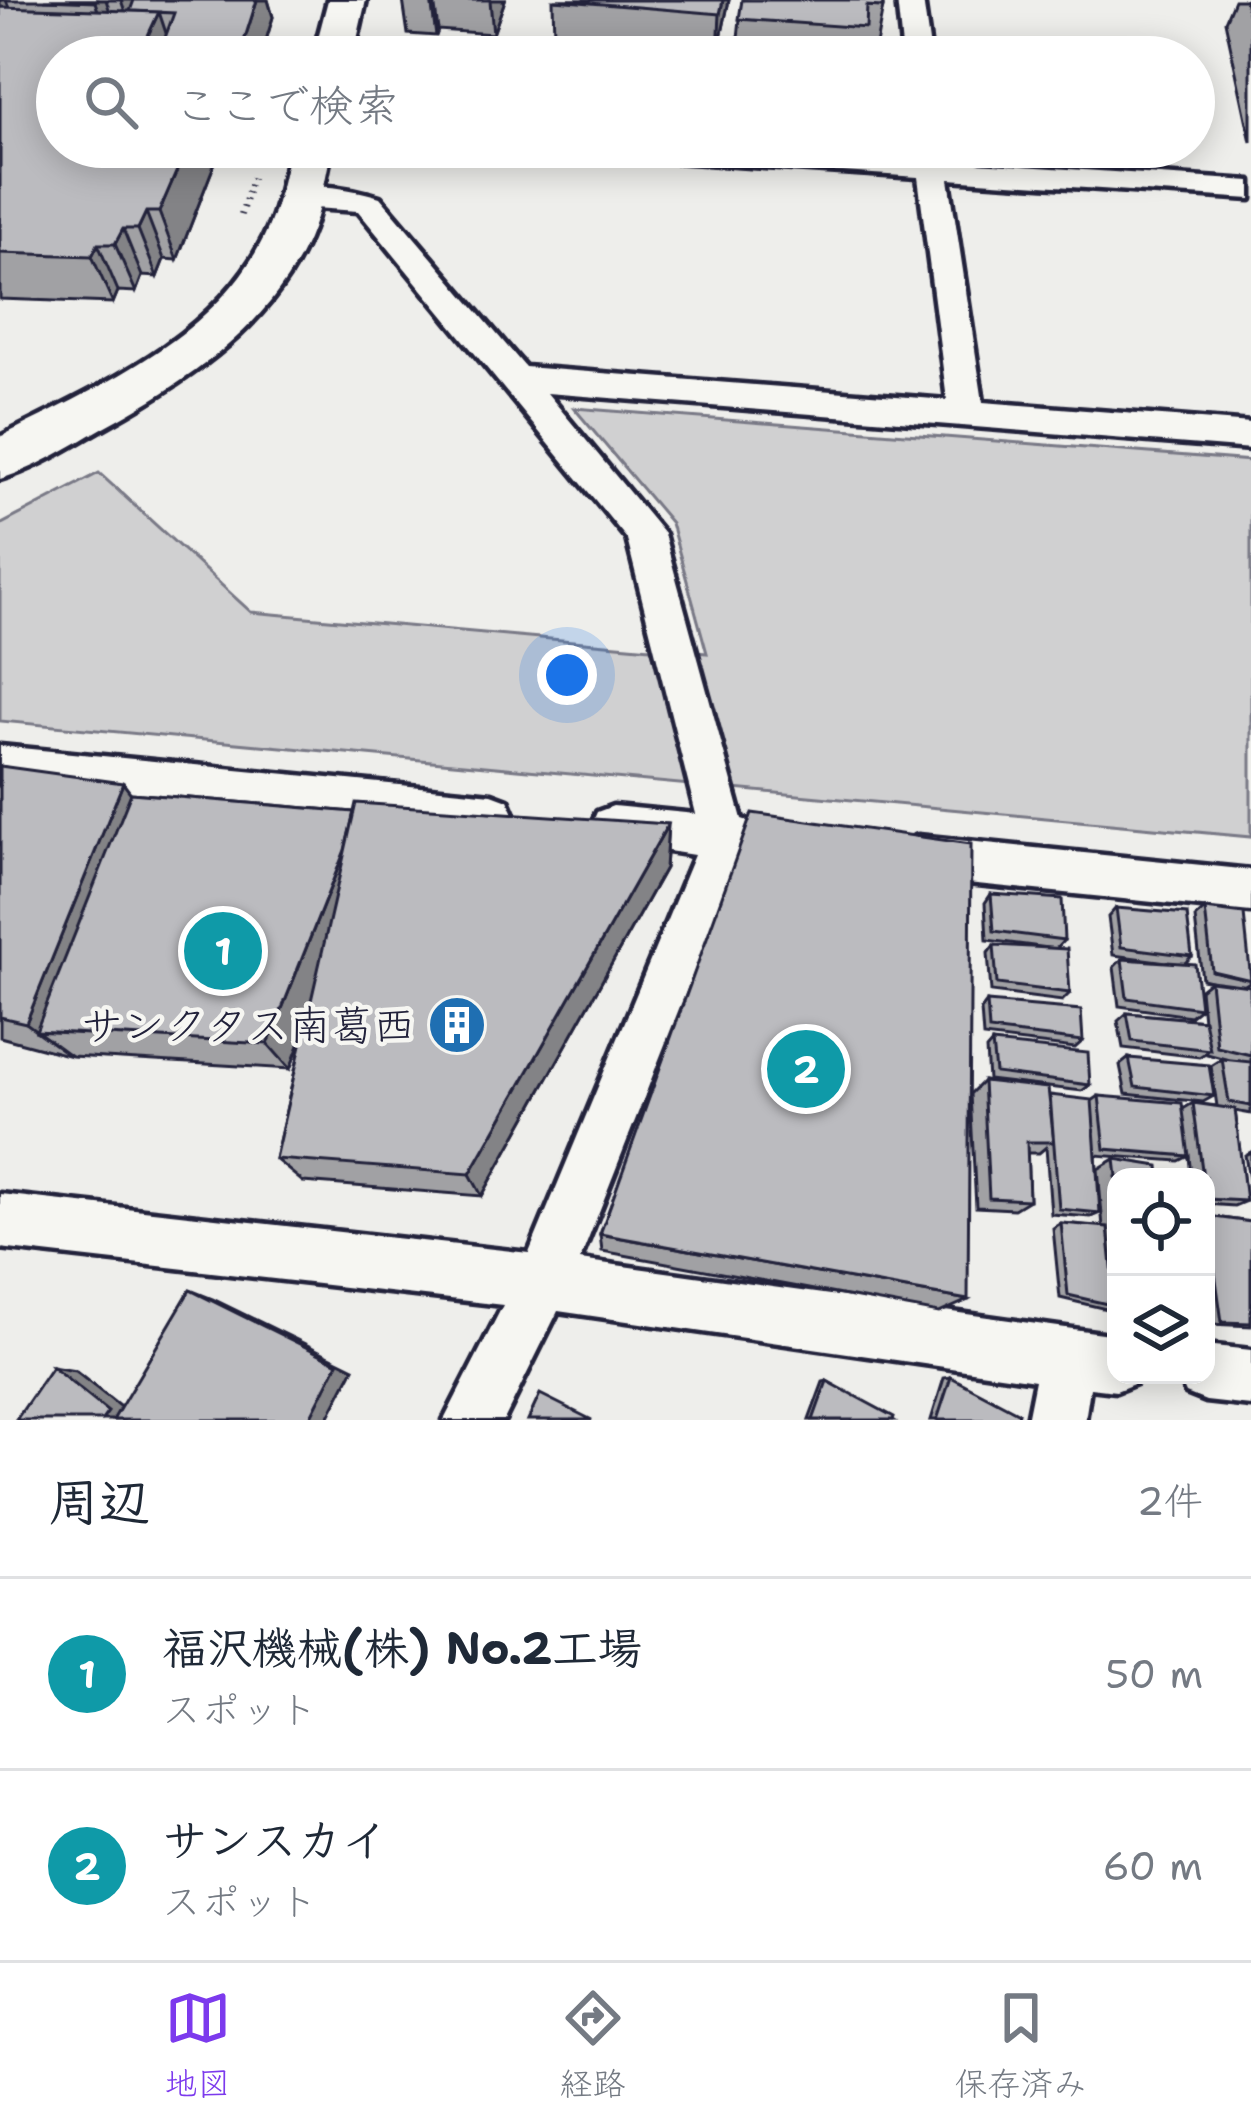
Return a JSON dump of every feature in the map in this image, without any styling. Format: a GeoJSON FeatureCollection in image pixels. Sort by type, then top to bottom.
{"type":"FeatureCollection","features":[{"type":"Feature","properties":{"kind":"street"},"geometry":{"type":"LineString","coordinates":[[338,36],[347,0]]}},
{"type":"Feature","properties":{"kind":"street"},"geometry":{"type":"LineString","coordinates":[[910,0],[914,36]]}},
{"type":"Feature","properties":{"kind":"street"},"geometry":{"type":"LineString","coordinates":[[0,460],[143,382],[237,310],[267,274],[287,236],[306,168]]}},
{"type":"Feature","properties":{"kind":"street"},"geometry":{"type":"LineString","coordinates":[[931,168],[967,414]]}},
{"type":"Feature","properties":{"kind":"street"},"geometry":{"type":"LineString","coordinates":[[1023,168],[1251,190]]}},
{"type":"Feature","properties":{"kind":"street"},"geometry":{"type":"LineString","coordinates":[[299,198],[369,204],[644,534],[724,838],[544,1282],[473,1420]]}},
{"type":"Feature","properties":{"kind":"street"},"geometry":{"type":"LineString","coordinates":[[511,378],[1251,436]]}},
{"type":"Feature","properties":{"kind":"street"},"geometry":{"type":"LineString","coordinates":[[0,765],[792,844]]}},
{"type":"Feature","properties":{"kind":"street"},"geometry":{"type":"LineString","coordinates":[[884,854],[1251,891]]}},
{"type":"Feature","properties":{"kind":"street"},"geometry":{"type":"LineString","coordinates":[[4,1228],[544,1282],[1092,1360],[1056,1420]]}},
{"type":"Feature","properties":{"kind":"street"},"geometry":{"type":"LineString","coordinates":[[1215,1374],[1251,1378]]}},
{"type":"Feature","properties":{"kind":"path"},"geometry":{"type":"LineString","coordinates":[[238,225],[254,168]]}},
{"type":"Feature","properties":{"kind":"shaded area"},"geometry":{"type":"Polygon","coordinates":[[[574,408],[1251,461],[1251,837],[0,721],[0,525],[99,473],[251,612],[707,653],[671,523],[574,408]]]}},
{"type":"Feature","properties":{"kind":"building"},"geometry":{"type":"Polygon","coordinates":[[[134,0],[257,0],[246,36],[166,36],[174,13],[130,11],[134,0]]]}},
{"type":"Feature","properties":{"kind":"building"},"geometry":{"type":"Polygon","coordinates":[[[555,0],[723,0],[720,14],[555,0]]]}},
{"type":"Feature","properties":{"kind":"building"},"geometry":{"type":"Polygon","coordinates":[[[742,0],[883,0],[883,7],[867,6],[866,28],[739,19],[742,0]]]}},
{"type":"Feature","properties":{"kind":"building"},"geometry":{"type":"Polygon","coordinates":[[[0,7],[159,12],[148,36],[36,36],[36,168],[178,168],[159,212],[146,212],[138,229],[123,229],[115,244],[98,244],[92,256],[0,253],[0,7]]]}},
{"type":"Feature","properties":{"kind":"building"},"geometry":{"type":"Polygon","coordinates":[[[0,766],[123,783],[26,1023],[0,1017],[0,766]]]}},
{"type":"Feature","properties":{"kind":"building"},"geometry":{"type":"Polygon","coordinates":[[[131,793],[354,812],[345,850],[268,1044],[36,1031],[131,793]]]}},
{"type":"Feature","properties":{"kind":"building","name":"サンクタス南葛西"},"geometry":{"type":"Polygon","coordinates":[[[356,803],[668,824],[470,1174],[275,1159],[356,803]]]}},
{"type":"Feature","properties":{"kind":"building"},"geometry":{"type":"Polygon","coordinates":[[[752,813],[971,844],[968,1300],[600,1234],[752,813]]]}},
{"type":"Feature","properties":{"kind":"building"},"geometry":{"type":"Polygon","coordinates":[[[991,894],[1062,899],[1064,940],[994,931],[991,894]]]}},
{"type":"Feature","properties":{"kind":"building"},"geometry":{"type":"Polygon","coordinates":[[[1116,908],[1187,914],[1192,956],[1121,947],[1116,908]]]}},
{"type":"Feature","properties":{"kind":"building"},"geometry":{"type":"Polygon","coordinates":[[[1205,909],[1244,914],[1251,980],[1212,971],[1205,909]]]}},
{"type":"Feature","properties":{"kind":"building"},"geometry":{"type":"Polygon","coordinates":[[[994,945],[1067,949],[1070,993],[997,984],[994,945]]]}},
{"type":"Feature","properties":{"kind":"building"},"geometry":{"type":"Polygon","coordinates":[[[1122,959],[1195,964],[1200,1008],[1127,998],[1122,959]]]}},
{"type":"Feature","properties":{"kind":"building"},"geometry":{"type":"Polygon","coordinates":[[[1210,981],[1250,986],[1251,1055],[1217,1047],[1210,981]]]}},
{"type":"Feature","properties":{"kind":"building"},"geometry":{"type":"Polygon","coordinates":[[[987,1002],[1081,1010],[1083,1041],[989,1030],[987,1002]]]}},
{"type":"Feature","properties":{"kind":"building"},"geometry":{"type":"Polygon","coordinates":[[[1127,1013],[1204,1020],[1210,1050],[1132,1041],[1127,1013]]]}},
{"type":"Feature","properties":{"kind":"building"},"geometry":{"type":"Polygon","coordinates":[[[992,1043],[1088,1053],[1090,1085],[995,1073],[992,1043]]]}},
{"type":"Feature","properties":{"kind":"building"},"geometry":{"type":"Polygon","coordinates":[[[1129,1058],[1209,1065],[1214,1096],[1135,1087],[1129,1058]]]}},
{"type":"Feature","properties":{"kind":"building"},"geometry":{"type":"Polygon","coordinates":[[[1222,1059],[1251,1062],[1251,1106],[1229,1102],[1222,1059]]]}},
{"type":"Feature","properties":{"kind":"building"},"geometry":{"type":"Polygon","coordinates":[[[983,1081],[1048,1088],[1054,1142],[1027,1142],[1029,1200],[989,1198],[983,1081]]]}},
{"type":"Feature","properties":{"kind":"building"},"geometry":{"type":"Polygon","coordinates":[[[1050,1095],[1092,1100],[1100,1213],[1059,1209],[1050,1095]]]}},
{"type":"Feature","properties":{"kind":"building"},"geometry":{"type":"Polygon","coordinates":[[[1099,1096],[1182,1103],[1189,1156],[1105,1149],[1099,1096]]]}},
{"type":"Feature","properties":{"kind":"building"},"geometry":{"type":"Polygon","coordinates":[[[1193,1103],[1235,1109],[1246,1201],[1215,1199],[1215,1168],[1202,1168],[1193,1103]]]}},
{"type":"Feature","properties":{"kind":"building"},"geometry":{"type":"Polygon","coordinates":[[[1115,1159],[1159,1168],[1116,1168],[1115,1159]]]}},
{"type":"Feature","properties":{"kind":"building"},"geometry":{"type":"Polygon","coordinates":[[[1215,1217],[1251,1222],[1251,1323],[1222,1322],[1215,1273],[1215,1217]]]}},
{"type":"Feature","properties":{"kind":"building"},"geometry":{"type":"Polygon","coordinates":[[[1061,1223],[1107,1227],[1107,1304],[1068,1295],[1061,1223]]]}},
{"type":"Feature","properties":{"kind":"building"},"geometry":{"type":"Polygon","coordinates":[[[190,1290],[338,1363],[309,1420],[113,1420],[190,1290]]]}},
{"type":"Feature","properties":{"kind":"building"},"geometry":{"type":"Polygon","coordinates":[[[52,1367],[108,1412],[102,1420],[16,1420],[52,1367]]]}},
{"type":"Feature","properties":{"kind":"building"},"geometry":{"type":"Polygon","coordinates":[[[951,1377],[1019,1413],[1017,1420],[937,1420],[951,1377]]]}},
{"type":"Feature","properties":{"kind":"building"},"geometry":{"type":"Polygon","coordinates":[[[827,1381],[894,1417],[893,1420],[813,1420],[827,1381]]]}},
{"type":"Feature","properties":{"kind":"building"},"geometry":{"type":"Polygon","coordinates":[[[540,1394],[592,1420],[528,1420],[540,1394]]]}},
{"type":"Feature","properties":{"kind":"place","name":"福沢機械(株) No.2工場"},"geometry":{"type":"Point","coordinates":[223,951]}},
{"type":"Feature","properties":{"kind":"place","name":"サンクタス南葛西"},"geometry":{"type":"Point","coordinates":[457,1025]}},
{"type":"Feature","properties":{"kind":"place","name":"サンスカイ"},"geometry":{"type":"Point","coordinates":[806,1069]}}]}
